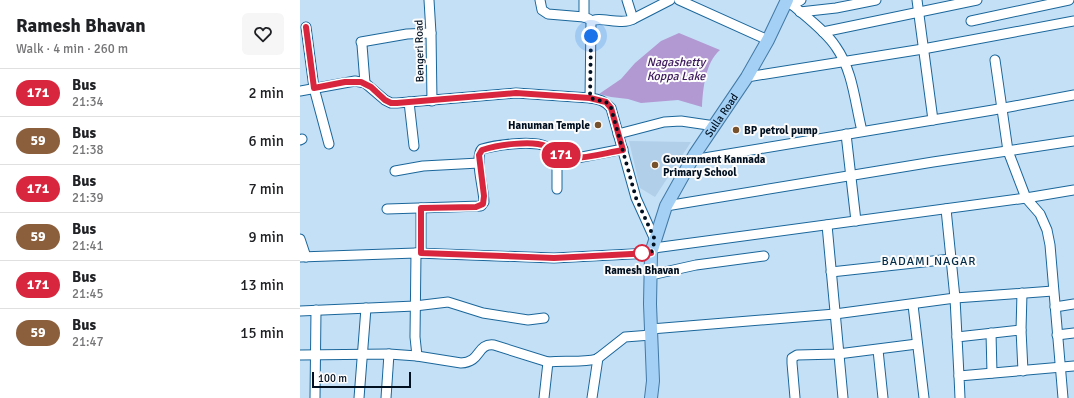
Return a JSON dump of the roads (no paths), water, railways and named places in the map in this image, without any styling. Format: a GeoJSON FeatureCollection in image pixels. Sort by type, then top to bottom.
{"type":"FeatureCollection","features":[{"type":"Feature","properties":{"kind":"main road","name":"Sulla Road"},"geometry":{"type":"LineString","coordinates":[[651,398],[653,381],[651,275],[653,247],[666,206],[692,160],[747,77],[789,2]]}},
{"type":"Feature","properties":{"kind":"street","name":"Bengeri Road"},"geometry":{"type":"LineString","coordinates":[[429,0],[432,101]]}},
{"type":"Feature","properties":{"kind":"street"},"geometry":{"type":"LineString","coordinates":[[540,0],[542,10],[548,14],[624,22],[670,0]]}},
{"type":"Feature","properties":{"kind":"street"},"geometry":{"type":"LineString","coordinates":[[584,0],[588,19],[591,24],[590,98]]}},
{"type":"Feature","properties":{"kind":"street"},"geometry":{"type":"LineString","coordinates":[[627,0],[632,19]]}},
{"type":"Feature","properties":{"kind":"street"},"geometry":{"type":"LineString","coordinates":[[679,0],[768,40]]}},
{"type":"Feature","properties":{"kind":"street"},"geometry":{"type":"LineString","coordinates":[[789,2],[801,0]]}},
{"type":"Feature","properties":{"kind":"street"},"geometry":{"type":"LineString","coordinates":[[800,12],[836,8],[876,0]]}},
{"type":"Feature","properties":{"kind":"street"},"geometry":{"type":"LineString","coordinates":[[917,0],[934,120]]}},
{"type":"Feature","properties":{"kind":"street"},"geometry":{"type":"LineString","coordinates":[[823,32],[977,0]]}},
{"type":"Feature","properties":{"kind":"street"},"geometry":{"type":"LineString","coordinates":[[971,21],[1069,0]]}},
{"type":"Feature","properties":{"kind":"street"},"geometry":{"type":"LineString","coordinates":[[789,2],[823,32],[836,46],[848,70],[862,131]]}},
{"type":"Feature","properties":{"kind":"street"},"geometry":{"type":"LineString","coordinates":[[747,77],[923,49],[1074,21]]}},
{"type":"Feature","properties":{"kind":"street"},"geometry":{"type":"LineString","coordinates":[[306,27],[314,88],[329,144]]}},
{"type":"Feature","properties":{"kind":"street"},"geometry":{"type":"LineString","coordinates":[[365,83],[361,43],[407,34],[431,33]]}},
{"type":"Feature","properties":{"kind":"street"},"geometry":{"type":"LineString","coordinates":[[995,60],[1008,151],[1026,198],[1040,214],[1047,230],[1050,245],[1063,398]]}},
{"type":"Feature","properties":{"kind":"street"},"geometry":{"type":"LineString","coordinates":[[300,91],[350,82],[365,83],[379,96],[391,103],[432,101],[516,93],[590,98],[606,102],[611,108],[636,198],[653,247]]}},
{"type":"Feature","properties":{"kind":"street"},"geometry":{"type":"LineString","coordinates":[[692,160],[1074,95]]}},
{"type":"Feature","properties":{"kind":"street"},"geometry":{"type":"LineString","coordinates":[[409,102],[414,146]]}},
{"type":"Feature","properties":{"kind":"street"},"geometry":{"type":"LineString","coordinates":[[618,134],[664,122],[681,121],[714,126]]}},
{"type":"Feature","properties":{"kind":"street"},"geometry":{"type":"LineString","coordinates":[[846,134],[856,221]]}},
{"type":"Feature","properties":{"kind":"street"},"geometry":{"type":"LineString","coordinates":[[666,206],[933,162],[1074,141]]}},
{"type":"Feature","properties":{"kind":"street"},"geometry":{"type":"LineString","coordinates":[[388,209],[476,207],[483,204],[484,196],[479,163],[479,155],[482,150],[520,143],[541,144],[561,154],[565,158],[578,158],[623,150]]}},
{"type":"Feature","properties":{"kind":"street"},"geometry":{"type":"LineString","coordinates":[[557,189],[557,166],[561,154]]}},
{"type":"Feature","properties":{"kind":"street"},"geometry":{"type":"LineString","coordinates":[[395,171],[423,166],[479,163]]}},
{"type":"Feature","properties":{"kind":"street"},"geometry":{"type":"LineString","coordinates":[[300,239],[303,257],[419,253],[554,258],[827,225],[1074,190]]}},
{"type":"Feature","properties":{"kind":"street"},"geometry":{"type":"LineString","coordinates":[[417,356],[415,337],[415,306],[421,208]]}},
{"type":"Feature","properties":{"kind":"street"},"geometry":{"type":"LineString","coordinates":[[946,209],[955,298],[960,398]]}},
{"type":"Feature","properties":{"kind":"street"},"geometry":{"type":"LineString","coordinates":[[827,225],[843,398]]}},
{"type":"Feature","properties":{"kind":"street"},"geometry":{"type":"LineString","coordinates":[[651,275],[696,265],[764,256]]}},
{"type":"Feature","properties":{"kind":"street"},"geometry":{"type":"LineString","coordinates":[[831,272],[951,259]]}},
{"type":"Feature","properties":{"kind":"street"},"geometry":{"type":"LineString","coordinates":[[300,355],[389,354],[417,356],[467,363],[473,360],[482,348],[489,345],[548,362],[559,360],[591,361],[598,358],[625,337],[651,332],[835,314],[913,305],[955,298],[1053,291]]}},
{"type":"Feature","properties":{"kind":"street"},"geometry":{"type":"LineString","coordinates":[[1022,293],[1021,330],[1023,371]]}},
{"type":"Feature","properties":{"kind":"street"},"geometry":{"type":"LineString","coordinates":[[300,311],[415,306],[448,302],[483,313],[528,320],[544,318]]}},
{"type":"Feature","properties":{"kind":"street"},"geometry":{"type":"LineString","coordinates":[[1055,307],[1074,304]]}},
{"type":"Feature","properties":{"kind":"street"},"geometry":{"type":"LineString","coordinates":[[913,305],[924,398]]}},
{"type":"Feature","properties":{"kind":"street"},"geometry":{"type":"LineString","coordinates":[[359,398],[366,308]]}},
{"type":"Feature","properties":{"kind":"street"},"geometry":{"type":"LineString","coordinates":[[315,398],[316,310]]}},
{"type":"Feature","properties":{"kind":"street"},"geometry":{"type":"LineString","coordinates":[[957,336],[1021,330]]}},
{"type":"Feature","properties":{"kind":"street"},"geometry":{"type":"LineString","coordinates":[[990,333],[992,373]]}},
{"type":"Feature","properties":{"kind":"street"},"geometry":{"type":"LineString","coordinates":[[1057,335],[1074,333]]}},
{"type":"Feature","properties":{"kind":"street"},"geometry":{"type":"LineString","coordinates":[[795,398],[792,362],[792,358],[794,356],[802,354],[838,354],[917,344]]}},
{"type":"Feature","properties":{"kind":"street"},"geometry":{"type":"LineString","coordinates":[[878,350],[883,398]]}},
{"type":"Feature","properties":{"kind":"street"},"geometry":{"type":"LineString","coordinates":[[386,398],[389,354]]}},
{"type":"Feature","properties":{"kind":"street"},"geometry":{"type":"LineString","coordinates":[[592,398],[598,358]]}},
{"type":"Feature","properties":{"kind":"street"},"geometry":{"type":"LineString","coordinates":[[544,398],[548,362]]}},
{"type":"Feature","properties":{"kind":"street"},"geometry":{"type":"LineString","coordinates":[[959,376],[1074,366]]}},
{"type":"Feature","properties":{"kind":"water","name":"Nagashetty Koppa Lake"},"geometry":{"type":"Polygon","coordinates":[[[679,33],[720,50],[715,55],[708,69],[704,84],[702,107],[678,100],[641,103],[599,94],[621,79],[635,63],[661,41],[679,33]]]}},
{"type":"Feature","properties":{"kind":"place","name":"Hanuman Temple"},"geometry":{"type":"Point","coordinates":[598,125]}},
{"type":"Feature","properties":{"kind":"place","name":"BP petrol pump"},"geometry":{"type":"Point","coordinates":[736,130]}},
{"type":"Feature","properties":{"kind":"place","name":"Government Kannada Primary School"},"geometry":{"type":"Point","coordinates":[655,165]}},
{"type":"Feature","properties":{"kind":"place","name":"Ramesh Bhavan"},"geometry":{"type":"Point","coordinates":[642,253]}},
{"type":"Feature","properties":{"kind":"district","name":"BADAMI NAGAR"},"geometry":{"type":"Point","coordinates":[929,261]}}]}
